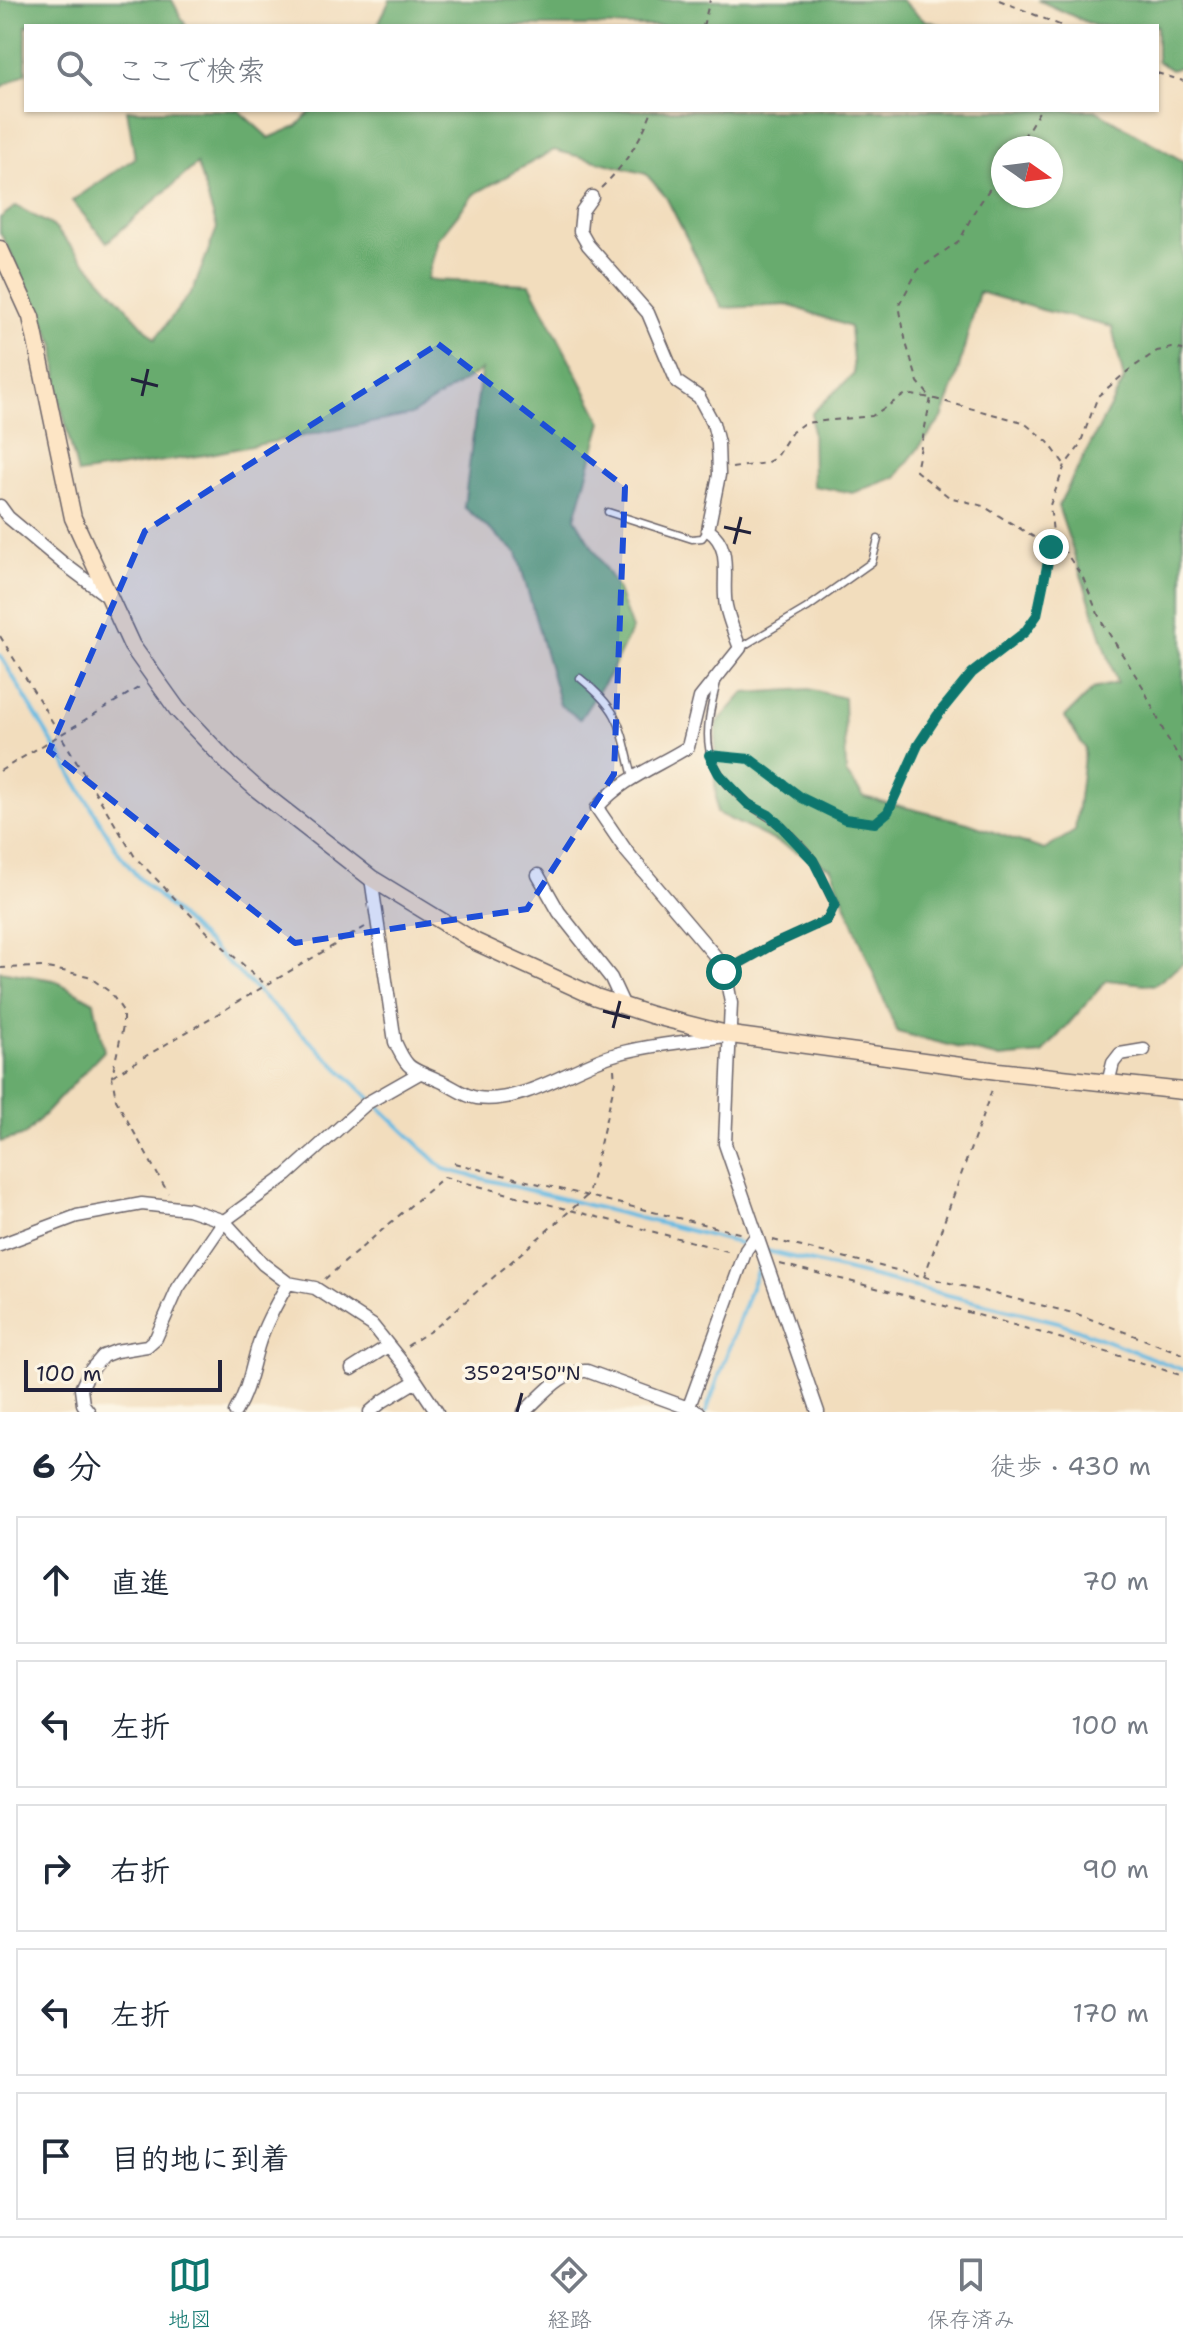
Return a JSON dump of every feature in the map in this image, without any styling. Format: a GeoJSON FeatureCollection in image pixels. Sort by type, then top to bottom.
{"type":"FeatureCollection","features":[{"type":"Feature","properties":{"kind":"street"},"geometry":{"type":"LineString","coordinates":[[592,197],[582,211],[580,231],[588,245],[648,313],[677,382],[699,397],[713,423],[718,443],[719,470],[708,530],[716,536],[725,553],[726,606],[740,648],[700,698],[688,747],[633,777],[597,808],[627,852],[716,957],[724,972],[731,1003],[725,1144],[815,1409]]}},
{"type":"Feature","properties":{"kind":"street"},"geometry":{"type":"LineString","coordinates":[[0,249],[31,317],[73,518],[132,646],[177,709],[230,765],[371,878],[476,942],[596,997],[731,1035],[998,1071],[1183,1091]]}},
{"type":"Feature","properties":{"kind":"street"},"geometry":{"type":"LineString","coordinates":[[0,506],[8,517],[107,596]]}},
{"type":"Feature","properties":{"kind":"street"},"geometry":{"type":"LineString","coordinates":[[538,875],[559,912],[611,978],[624,1006]]}},
{"type":"Feature","properties":{"kind":"street"},"geometry":{"type":"LineString","coordinates":[[371,878],[395,1042],[403,1060],[418,1074],[437,1079],[476,1098],[502,1097],[612,1055],[731,1035]]}},
{"type":"Feature","properties":{"kind":"street"},"geometry":{"type":"LineString","coordinates":[[1108,1083],[1113,1063],[1120,1054],[1144,1050]]}},
{"type":"Feature","properties":{"kind":"street"},"geometry":{"type":"LineString","coordinates":[[89,1412],[83,1404],[81,1389],[89,1372],[103,1356],[147,1346],[156,1338],[178,1288],[224,1221],[287,1175],[367,1103],[418,1074]]}},
{"type":"Feature","properties":{"kind":"street"},"geometry":{"type":"LineString","coordinates":[[0,1245],[77,1216],[142,1204],[188,1209],[224,1221],[263,1264],[288,1283],[315,1288],[372,1325],[437,1412]]}},
{"type":"Feature","properties":{"kind":"street"},"geometry":{"type":"LineString","coordinates":[[524,1412],[566,1374],[577,1370],[613,1380],[691,1411],[746,1250],[756,1236]]}},
{"type":"Feature","properties":{"kind":"street"},"geometry":{"type":"LineString","coordinates":[[235,1412],[251,1380],[258,1346],[271,1314],[288,1283]]}},
{"type":"Feature","properties":{"kind":"street"},"geometry":{"type":"LineString","coordinates":[[352,1369],[391,1350]]}},
{"type":"Feature","properties":{"kind":"street"},"geometry":{"type":"LineString","coordinates":[[370,1412],[416,1381]]}},
{"type":"Feature","properties":{"kind":"lane"},"geometry":{"type":"LineString","coordinates":[[608,512],[692,539],[702,538],[708,530]]}},
{"type":"Feature","properties":{"kind":"lane"},"geometry":{"type":"LineString","coordinates":[[740,648],[807,608],[872,562],[878,539]]}},
{"type":"Feature","properties":{"kind":"lane"},"geometry":{"type":"LineString","coordinates":[[719,675],[710,711],[706,744],[709,755],[719,774],[748,804],[775,820],[813,860],[835,904],[827,920],[772,945],[724,972]]}},
{"type":"Feature","properties":{"kind":"lane"},"geometry":{"type":"LineString","coordinates":[[580,678],[603,696],[618,717],[633,777]]}},
{"type":"Feature","properties":{"kind":"path"},"geometry":{"type":"LineString","coordinates":[[704,24],[710,0]]}},
{"type":"Feature","properties":{"kind":"path"},"geometry":{"type":"LineString","coordinates":[[999,0],[1057,24]]}},
{"type":"Feature","properties":{"kind":"path"},"geometry":{"type":"LineString","coordinates":[[1159,74],[1183,81]]}},
{"type":"Feature","properties":{"kind":"path"},"geometry":{"type":"LineString","coordinates":[[592,197],[620,171],[651,112]]}},
{"type":"Feature","properties":{"kind":"path"},"geometry":{"type":"LineString","coordinates":[[1024,136],[1039,112]]}},
{"type":"Feature","properties":{"kind":"path"},"geometry":{"type":"LineString","coordinates":[[931,398],[918,382],[899,305],[918,270],[960,240],[991,187]]}},
{"type":"Feature","properties":{"kind":"path"},"geometry":{"type":"LineString","coordinates":[[709,755],[750,759],[802,798],[845,819],[875,823],[888,812],[918,745],[937,716],[972,673],[1025,632],[1037,615],[1053,533],[1050,505],[1065,465],[1079,447],[1098,396],[1157,351],[1172,348],[1183,350]]}},
{"type":"Feature","properties":{"kind":"path"},"geometry":{"type":"LineString","coordinates":[[719,470],[766,463],[775,458],[792,432],[804,423],[872,416],[906,394],[1023,422],[1048,442],[1065,465]]}},
{"type":"Feature","properties":{"kind":"path"},"geometry":{"type":"LineString","coordinates":[[931,398],[916,471],[949,497],[983,506],[1066,553],[1076,565],[1101,621],[1143,687],[1183,764]]}},
{"type":"Feature","properties":{"kind":"path"},"geometry":{"type":"LineString","coordinates":[[0,636],[135,857],[211,936],[266,985]]}},
{"type":"Feature","properties":{"kind":"path"},"geometry":{"type":"LineString","coordinates":[[0,771],[154,678]]}},
{"type":"Feature","properties":{"kind":"path"},"geometry":{"type":"LineString","coordinates":[[112,1076],[377,920]]}},
{"type":"Feature","properties":{"kind":"path"},"geometry":{"type":"LineString","coordinates":[[0,968],[42,967],[88,976],[110,992],[123,1011],[123,1026],[112,1076],[116,1100],[168,1193]]}},
{"type":"Feature","properties":{"kind":"path"},"geometry":{"type":"LineString","coordinates":[[391,1350],[435,1328],[588,1195],[615,1081],[612,1055]]}},
{"type":"Feature","properties":{"kind":"path"},"geometry":{"type":"LineString","coordinates":[[924,1277],[998,1071]]}},
{"type":"Feature","properties":{"kind":"path"},"geometry":{"type":"LineString","coordinates":[[454,1163],[1077,1314],[1183,1354]]}},
{"type":"Feature","properties":{"kind":"highlighted area"},"geometry":{"type":"Polygon","coordinates":[[[438,344],[625,487],[614,774],[527,909],[295,943],[49,751],[145,531],[438,344]]]}},
{"type":"Feature","properties":{"kind":"green space"},"geometry":{"type":"Polygon","coordinates":[[[0,0],[172,0],[185,24],[24,24],[24,74],[0,88],[0,0]]]}},
{"type":"Feature","properties":{"kind":"green space"},"geometry":{"type":"Polygon","coordinates":[[[390,0],[901,0],[924,20],[937,24],[378,24],[390,0]]]}},
{"type":"Feature","properties":{"kind":"green space"},"geometry":{"type":"Polygon","coordinates":[[[1038,0],[1183,0],[1183,66],[1171,70],[1159,62],[1159,24],[1091,24],[1038,0]]]}},
{"type":"Feature","properties":{"kind":"green space"},"geometry":{"type":"Polygon","coordinates":[[[127,112],[240,112],[269,138],[297,126],[310,112],[1098,112],[1183,161],[1183,963],[1155,985],[1107,980],[1042,1054],[1000,1058],[897,1032],[831,868],[717,813],[714,765],[717,723],[744,693],[809,689],[844,698],[846,773],[864,797],[968,823],[1044,850],[1075,831],[1085,748],[1065,717],[1093,689],[1117,683],[1058,506],[1124,380],[1112,327],[979,292],[956,379],[942,418],[896,477],[853,493],[813,486],[812,413],[854,374],[850,327],[789,305],[722,308],[666,197],[646,174],[554,150],[474,194],[438,239],[427,280],[530,284],[602,422],[575,518],[617,588],[632,629],[611,672],[580,719],[560,705],[517,553],[464,507],[481,370],[411,415],[205,455],[78,474],[59,398],[55,345],[0,232],[0,218],[16,206],[53,226],[155,339],[194,288],[217,228],[197,164],[107,242],[72,201],[135,158],[127,112]]]}},
{"type":"Feature","properties":{"kind":"green space"},"geometry":{"type":"Polygon","coordinates":[[[0,971],[54,980],[94,1002],[104,1051],[25,1135],[0,1142],[0,971]]]}},
{"type":"Feature","properties":{"kind":"waterway"},"geometry":{"type":"LineString","coordinates":[[0,655],[118,852],[137,876],[444,1169],[747,1245]]}},
{"type":"Feature","properties":{"kind":"waterway"},"geometry":{"type":"LineString","coordinates":[[763,1250],[1058,1322],[1183,1370]]}},
{"type":"Feature","properties":{"kind":"waterway"},"geometry":{"type":"LineString","coordinates":[[706,1412],[761,1260]]}},
{"type":"Feature","properties":{"kind":"route"},"geometry":{"type":"LineString","coordinates":[[724,972],[772,945],[827,920],[835,904],[813,860],[769,815],[748,804],[719,774],[709,755],[750,759],[802,798],[845,819],[875,823],[888,812],[918,745],[937,716],[972,673],[1025,632],[1037,615],[1051,547]]}}]}
